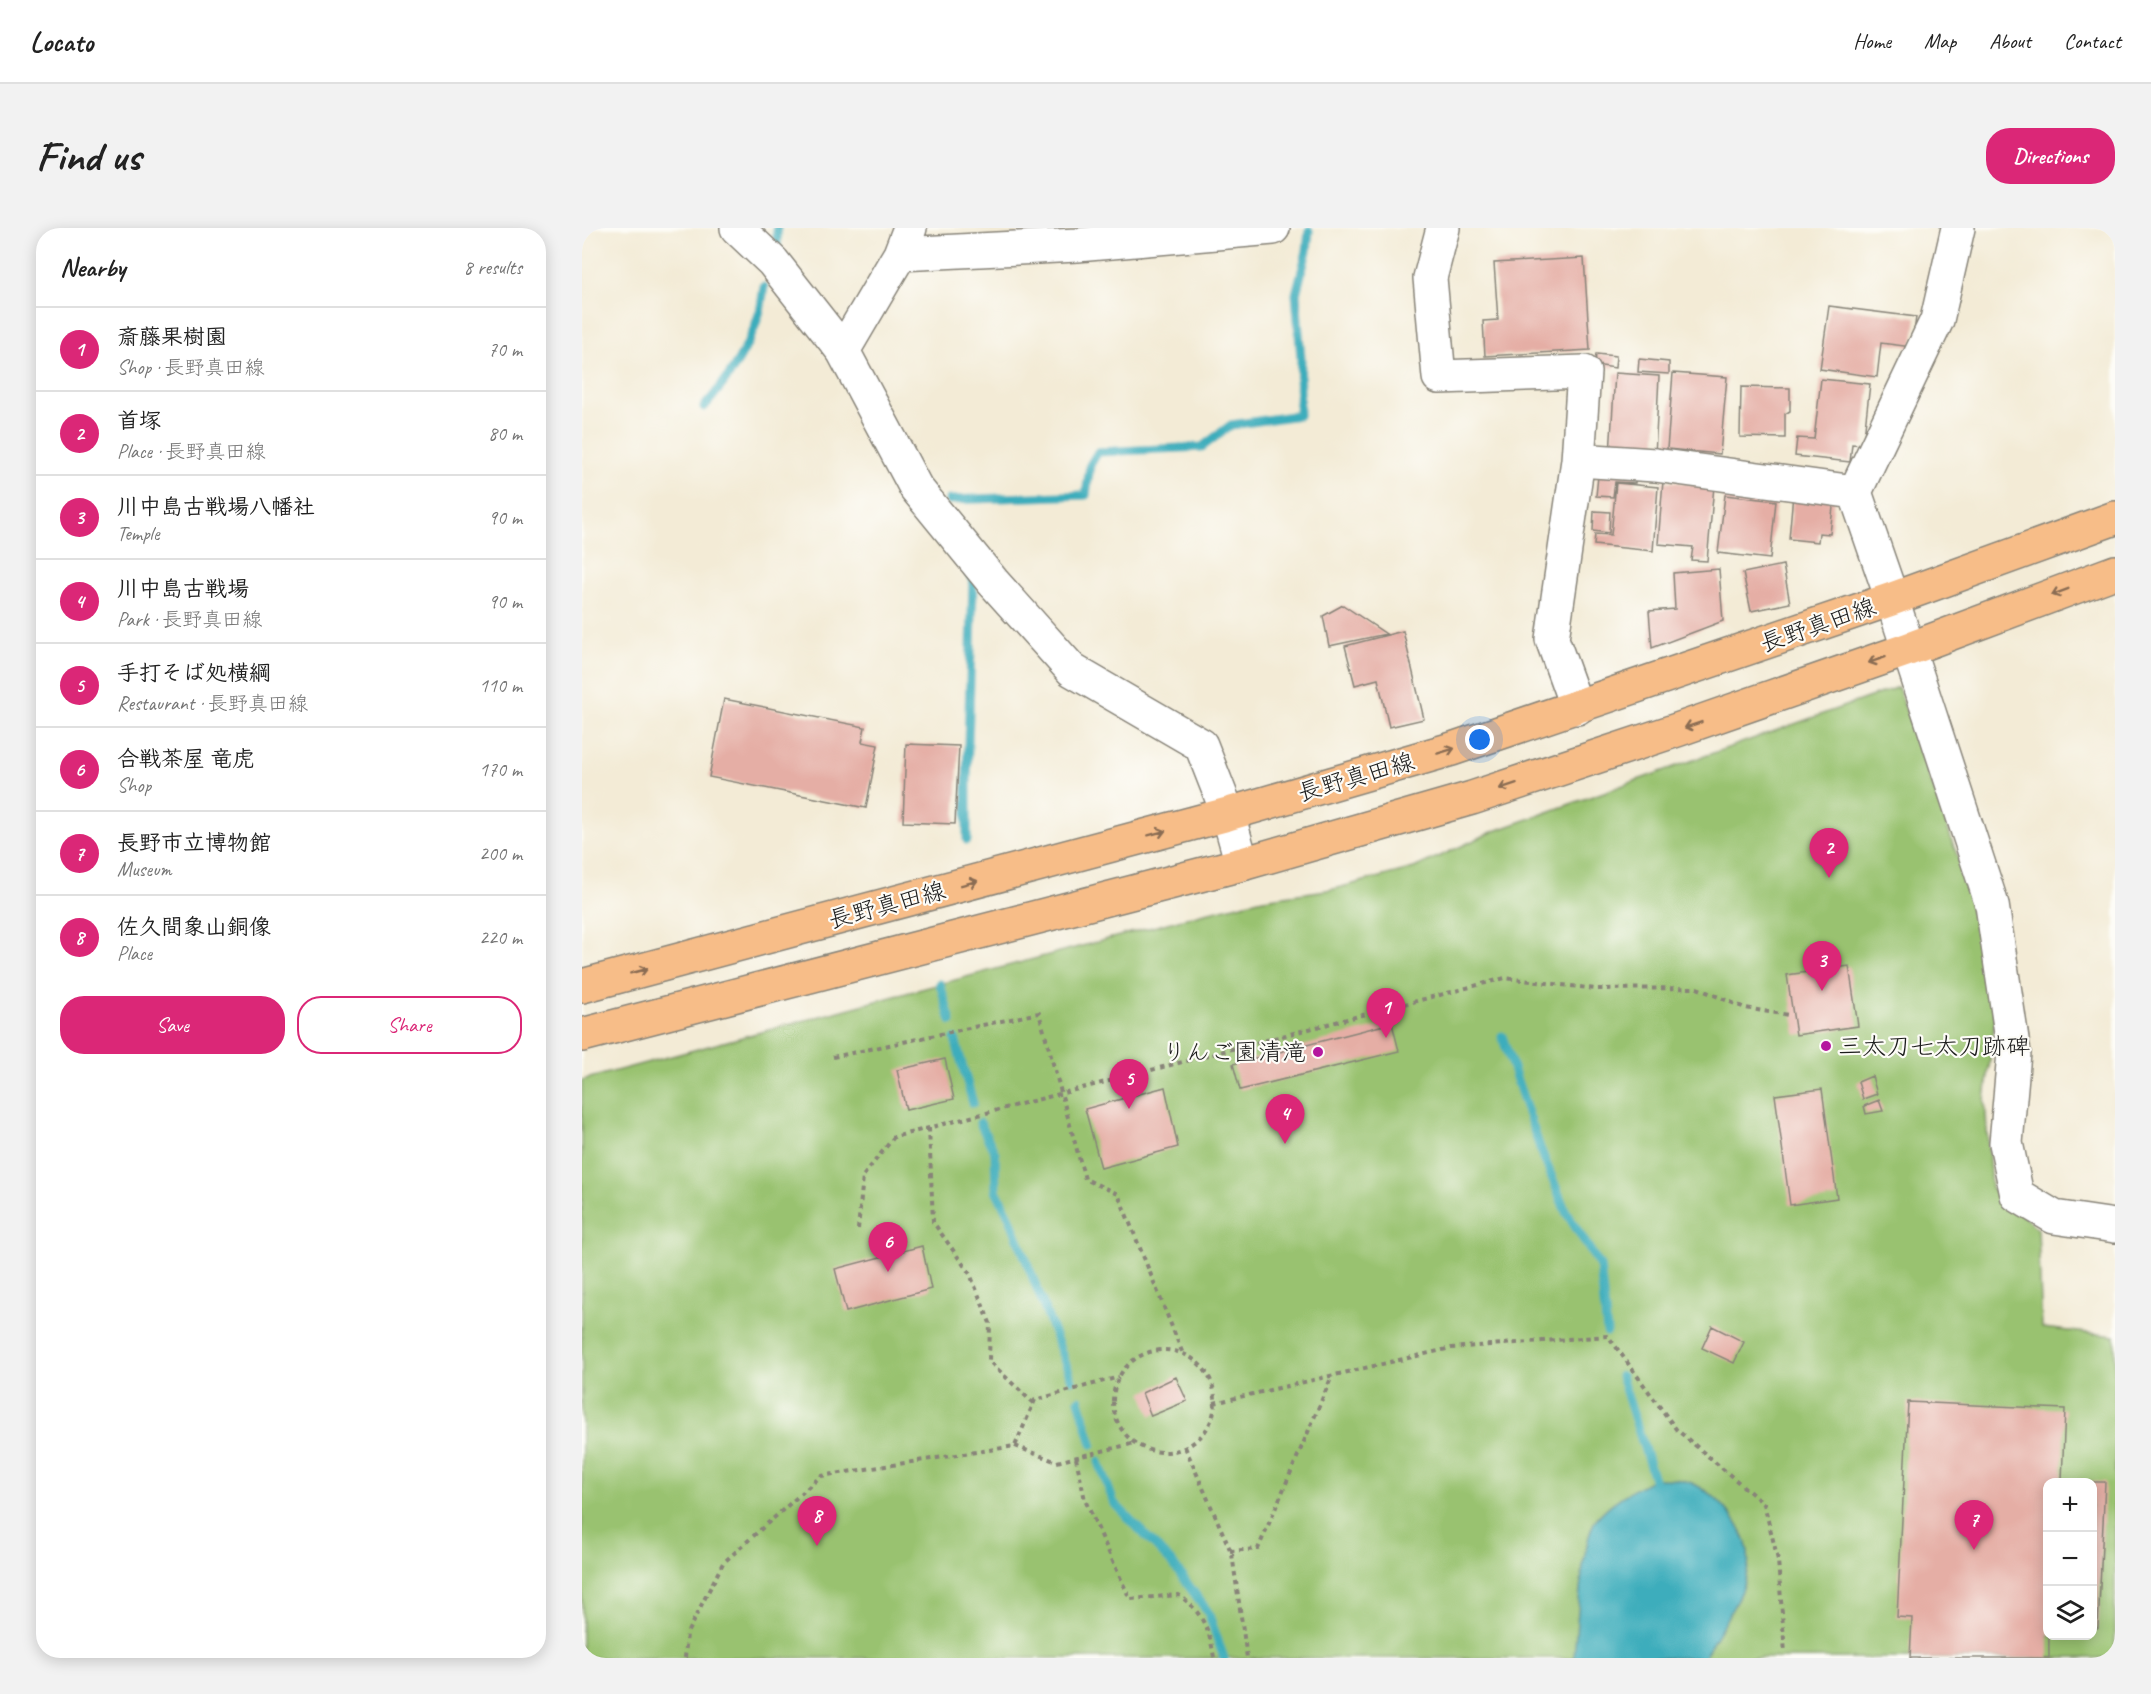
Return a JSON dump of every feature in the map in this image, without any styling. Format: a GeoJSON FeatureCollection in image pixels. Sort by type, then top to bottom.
{"type":"FeatureCollection","features":[{"type":"Feature","properties":{"kind":"main road","name":"長野真田線"},"geometry":{"type":"LineString","coordinates":[[582,986],[1228,814],[1452,749],[1892,599],[2115,518]]}},
{"type":"Feature","properties":{"kind":"main road","name":"長野真田線"},"geometry":{"type":"LineString","coordinates":[[582,1035],[1242,864],[1472,798],[1909,649],[2115,572]]}},
{"type":"Feature","properties":{"kind":"street"},"geometry":{"type":"LineString","coordinates":[[737,228],[773,262],[843,351],[916,488],[993,582],[1072,670],[1201,746],[1228,814],[1242,864]]}},
{"type":"Feature","properties":{"kind":"street"},"geometry":{"type":"LineString","coordinates":[[843,351],[905,241],[1077,244],[1274,228]]}},
{"type":"Feature","properties":{"kind":"street"},"geometry":{"type":"LineString","coordinates":[[1443,228],[1430,278],[1439,378],[1584,372],[1578,460],[1552,639],[1577,708]]}},
{"type":"Feature","properties":{"kind":"street"},"geometry":{"type":"LineString","coordinates":[[1958,228],[1937,320],[1855,492],[1909,649],[1992,905],[2014,1053],[2006,1143],[2017,1195],[2054,1217],[2115,1226]]}},
{"type":"Feature","properties":{"kind":"street"},"geometry":{"type":"LineString","coordinates":[[1578,460],[1655,465],[1855,492]]}},
{"type":"Feature","properties":{"kind":"path"},"geometry":{"type":"LineString","coordinates":[[858,1229],[863,1176],[894,1137],[1505,978],[1596,989],[1697,988],[1745,1008],[1788,1015]]}},
{"type":"Feature","properties":{"kind":"path"},"geometry":{"type":"LineString","coordinates":[[833,1057],[1039,1013],[1085,1179],[1118,1194],[1183,1354]]}},
{"type":"Feature","properties":{"kind":"path"},"geometry":{"type":"LineString","coordinates":[[929,1128],[933,1222],[970,1274],[990,1323],[989,1361],[1034,1404]]}},
{"type":"Feature","properties":{"kind":"path"},"geometry":{"type":"LineString","coordinates":[[1214,1403],[1451,1348],[1608,1336],[1676,1429],[1764,1504],[1778,1560],[1785,1653]]}},
{"type":"Feature","properties":{"kind":"path"},"geometry":{"type":"LineString","coordinates":[[1159,1350],[1183,1354],[1203,1369],[1212,1384],[1214,1403],[1212,1417],[1204,1431],[1192,1443],[1177,1450],[1161,1452],[1144,1448],[1130,1439],[1119,1426],[1114,1410],[1113,1393],[1119,1377],[1129,1364],[1142,1354],[1159,1350]]}},
{"type":"Feature","properties":{"kind":"path"},"geometry":{"type":"LineString","coordinates":[[1230,1551],[1258,1549],[1332,1376]]}},
{"type":"Feature","properties":{"kind":"path"},"geometry":{"type":"LineString","coordinates":[[1015,1446],[1035,1400],[1119,1377]]}},
{"type":"Feature","properties":{"kind":"path"},"geometry":{"type":"LineString","coordinates":[[685,1658],[687,1633],[723,1563],[821,1476],[1015,1446],[1058,1462],[1136,1443]]}},
{"type":"Feature","properties":{"kind":"path"},"geometry":{"type":"LineString","coordinates":[[1185,1446],[1230,1551],[1247,1658]]}},
{"type":"Feature","properties":{"kind":"path"},"geometry":{"type":"LineString","coordinates":[[1076,1458],[1084,1500],[1130,1599],[1179,1595],[1206,1623],[1214,1658]]}},
{"type":"Feature","properties":{"kind":"green space"},"geometry":{"type":"Polygon","coordinates":[[[1898,687],[1984,932],[1995,1020],[1985,1100],[1991,1188],[2038,1229],[2042,1328],[2115,1336],[2115,1658],[582,1658],[582,1080],[1201,914],[1263,899],[1334,889],[1414,868],[1492,832],[1898,687]]]}},
{"type":"Feature","properties":{"kind":"water"},"geometry":{"type":"Polygon","coordinates":[[[1654,1479],[1680,1480],[1694,1484],[1716,1499],[1735,1521],[1747,1546],[1749,1559],[1739,1595],[1704,1658],[1574,1658],[1583,1563],[1592,1529],[1597,1518],[1610,1505],[1654,1479]]]}},
{"type":"Feature","properties":{"kind":"building"},"geometry":{"type":"Polygon","coordinates":[[[1584,258],[1590,350],[1485,356],[1483,321],[1498,320],[1494,263],[1584,258]]]}},
{"type":"Feature","properties":{"kind":"building"},"geometry":{"type":"Polygon","coordinates":[[[1829,306],[1916,317],[1912,347],[1881,343],[1877,377],[1820,369],[1829,306]]]}},
{"type":"Feature","properties":{"kind":"building"},"geometry":{"type":"Polygon","coordinates":[[[1596,354],[1616,356],[1615,368],[1595,365],[1596,354]]]}},
{"type":"Feature","properties":{"kind":"building"},"geometry":{"type":"Polygon","coordinates":[[[1639,359],[1669,362],[1669,374],[1638,372],[1639,359]]]}},
{"type":"Feature","properties":{"kind":"building"},"geometry":{"type":"Polygon","coordinates":[[[1615,373],[1659,376],[1655,456],[1610,454],[1615,373]]]}},
{"type":"Feature","properties":{"kind":"building"},"geometry":{"type":"Polygon","coordinates":[[[1673,373],[1727,377],[1720,454],[1667,449],[1673,373]]]}},
{"type":"Feature","properties":{"kind":"building"},"geometry":{"type":"Polygon","coordinates":[[[1821,379],[1870,384],[1863,445],[1852,444],[1850,462],[1795,456],[1797,438],[1814,439],[1821,379]]]}},
{"type":"Feature","properties":{"kind":"building"},"geometry":{"type":"Polygon","coordinates":[[[1741,387],[1790,388],[1790,411],[1785,414],[1785,438],[1740,437],[1741,387]]]}},
{"type":"Feature","properties":{"kind":"building"},"geometry":{"type":"Polygon","coordinates":[[[1599,466],[1636,469],[1635,483],[1615,482],[1613,497],[1596,496],[1599,466]]]}},
{"type":"Feature","properties":{"kind":"building"},"geometry":{"type":"Polygon","coordinates":[[[1663,481],[1714,486],[1707,561],[1691,560],[1693,547],[1658,544],[1663,481]]]}},
{"type":"Feature","properties":{"kind":"building"},"geometry":{"type":"Polygon","coordinates":[[[1616,483],[1658,487],[1653,551],[1594,545],[1595,534],[1611,535],[1616,483]]]}},
{"type":"Feature","properties":{"kind":"building"},"geometry":{"type":"Polygon","coordinates":[[[1793,494],[1834,498],[1830,534],[1819,533],[1818,542],[1789,539],[1793,494]]]}},
{"type":"Feature","properties":{"kind":"building"},"geometry":{"type":"Polygon","coordinates":[[[1725,495],[1776,501],[1770,559],[1718,553],[1725,495]]]}},
{"type":"Feature","properties":{"kind":"building"},"geometry":{"type":"Polygon","coordinates":[[[1594,511],[1610,512],[1609,533],[1593,531],[1594,511]]]}},
{"type":"Feature","properties":{"kind":"building"},"geometry":{"type":"Polygon","coordinates":[[[1783,565],[1790,603],[1751,611],[1743,573],[1783,565]]]}},
{"type":"Feature","properties":{"kind":"building"},"geometry":{"type":"Polygon","coordinates":[[[1719,569],[1723,621],[1652,648],[1649,611],[1675,609],[1673,573],[1719,569]]]}},
{"type":"Feature","properties":{"kind":"building"},"geometry":{"type":"Polygon","coordinates":[[[1343,605],[1386,634],[1329,646],[1323,616],[1343,605]]]}},
{"type":"Feature","properties":{"kind":"building"},"geometry":{"type":"Polygon","coordinates":[[[1403,631],[1424,719],[1389,727],[1378,679],[1355,685],[1345,646],[1403,631]]]}},
{"type":"Feature","properties":{"kind":"building"},"geometry":{"type":"Polygon","coordinates":[[[724,699],[865,727],[862,742],[878,745],[866,808],[709,777],[724,699]]]}},
{"type":"Feature","properties":{"kind":"building"},"geometry":{"type":"Polygon","coordinates":[[[906,744],[959,746],[955,824],[903,822],[906,744]]]}},
{"type":"Feature","properties":{"kind":"building"},"geometry":{"type":"Polygon","coordinates":[[[1849,966],[1858,1026],[1796,1035],[1787,975],[1849,966]]]}},
{"type":"Feature","properties":{"kind":"building"},"geometry":{"type":"Polygon","coordinates":[[[1392,1023],[1399,1051],[1240,1090],[1233,1064],[1392,1023]]]}},
{"type":"Feature","properties":{"kind":"building"},"geometry":{"type":"Polygon","coordinates":[[[945,1059],[954,1099],[906,1110],[897,1070],[945,1059]]]}},
{"type":"Feature","properties":{"kind":"building"},"geometry":{"type":"Polygon","coordinates":[[[1872,1076],[1877,1094],[1863,1099],[1858,1082],[1872,1076]]]}},
{"type":"Feature","properties":{"kind":"building"},"geometry":{"type":"Polygon","coordinates":[[[1165,1087],[1178,1147],[1101,1168],[1085,1109],[1165,1087]]]}},
{"type":"Feature","properties":{"kind":"building"},"geometry":{"type":"Polygon","coordinates":[[[1822,1089],[1837,1198],[1790,1205],[1775,1095],[1822,1089]]]}},
{"type":"Feature","properties":{"kind":"building"},"geometry":{"type":"Polygon","coordinates":[[[1879,1100],[1883,1111],[1866,1114],[1864,1106],[1879,1100]]]}},
{"type":"Feature","properties":{"kind":"building"},"geometry":{"type":"Polygon","coordinates":[[[922,1246],[931,1289],[846,1312],[835,1269],[922,1246]]]}},
{"type":"Feature","properties":{"kind":"building"},"geometry":{"type":"Polygon","coordinates":[[[1712,1326],[1744,1342],[1734,1363],[1702,1348],[1712,1326]]]}},
{"type":"Feature","properties":{"kind":"building"},"geometry":{"type":"Polygon","coordinates":[[[1176,1377],[1187,1401],[1151,1416],[1142,1393],[1176,1377]]]}},
{"type":"Feature","properties":{"kind":"building"},"geometry":{"type":"Polygon","coordinates":[[[1908,1402],[2065,1409],[2062,1478],[2043,1478],[2043,1640],[2049,1640],[2049,1658],[1910,1658],[1912,1618],[1897,1617],[1908,1402]]]}},
{"type":"Feature","properties":{"kind":"building"},"geometry":{"type":"Polygon","coordinates":[[[2097,1482],[2105,1482],[2098,1628],[2097,1482]]]}},
{"type":"Feature","properties":{"kind":"waterway"},"geometry":{"type":"LineString","coordinates":[[777,228],[777,245]]}},
{"type":"Feature","properties":{"kind":"waterway"},"geometry":{"type":"LineString","coordinates":[[949,500],[1086,495],[1090,465],[1098,452],[1202,447],[1231,425],[1299,415],[1301,359],[1296,294],[1307,251],[1309,231]]}},
{"type":"Feature","properties":{"kind":"waterway"},"geometry":{"type":"LineString","coordinates":[[704,407],[729,375],[743,352],[755,327],[764,287]]}},
{"type":"Feature","properties":{"kind":"waterway"},"geometry":{"type":"LineString","coordinates":[[967,840],[973,582],[970,574]]}},
{"type":"Feature","properties":{"kind":"waterway"},"geometry":{"type":"LineString","coordinates":[[940,984],[951,1021]]}},
{"type":"Feature","properties":{"kind":"waterway"},"geometry":{"type":"LineString","coordinates":[[1502,1036],[1540,1148],[1566,1212],[1600,1266],[1607,1332]]}},
{"type":"Feature","properties":{"kind":"waterway"},"geometry":{"type":"LineString","coordinates":[[955,1039],[973,1103]]}},
{"type":"Feature","properties":{"kind":"waterway"},"geometry":{"type":"LineString","coordinates":[[980,1123],[995,1153],[996,1190],[1010,1218],[1072,1380]]}},
{"type":"Feature","properties":{"kind":"waterway"},"geometry":{"type":"LineString","coordinates":[[1621,1376],[1654,1479],[1654,1489]]}},
{"type":"Feature","properties":{"kind":"waterway"},"geometry":{"type":"LineString","coordinates":[[1079,1400],[1092,1444]]}},
{"type":"Feature","properties":{"kind":"waterway"},"geometry":{"type":"LineString","coordinates":[[1099,1462],[1114,1503],[1173,1564],[1208,1612],[1224,1658]]}},
{"type":"Feature","properties":{"kind":"place","name":"首塚"},"geometry":{"type":"Point","coordinates":[1829,878]}},
{"type":"Feature","properties":{"kind":"place","name":"川中島古戦場八幡社"},"geometry":{"type":"Point","coordinates":[1822,991]}},
{"type":"Feature","properties":{"kind":"place","name":"斎藤果樹園"},"geometry":{"type":"Point","coordinates":[1386,1038]}},
{"type":"Feature","properties":{"kind":"place","name":"三太刀七太刀跡碑"},"geometry":{"type":"Point","coordinates":[1826,1046]}},
{"type":"Feature","properties":{"kind":"place","name":"りんご園清滝"},"geometry":{"type":"Point","coordinates":[1318,1052]}},
{"type":"Feature","properties":{"kind":"place","name":"手打そば処横綱"},"geometry":{"type":"Point","coordinates":[1129,1109]}},
{"type":"Feature","properties":{"kind":"place","name":"川中島古戦場"},"geometry":{"type":"Point","coordinates":[1285,1144]}},
{"type":"Feature","properties":{"kind":"place","name":"合戦茶屋 竜虎"},"geometry":{"type":"Point","coordinates":[888,1272]}},
{"type":"Feature","properties":{"kind":"place","name":"佐久間象山銅像"},"geometry":{"type":"Point","coordinates":[817,1546]}},
{"type":"Feature","properties":{"kind":"place","name":"長野市立博物館"},"geometry":{"type":"Point","coordinates":[1974,1550]}}]}
